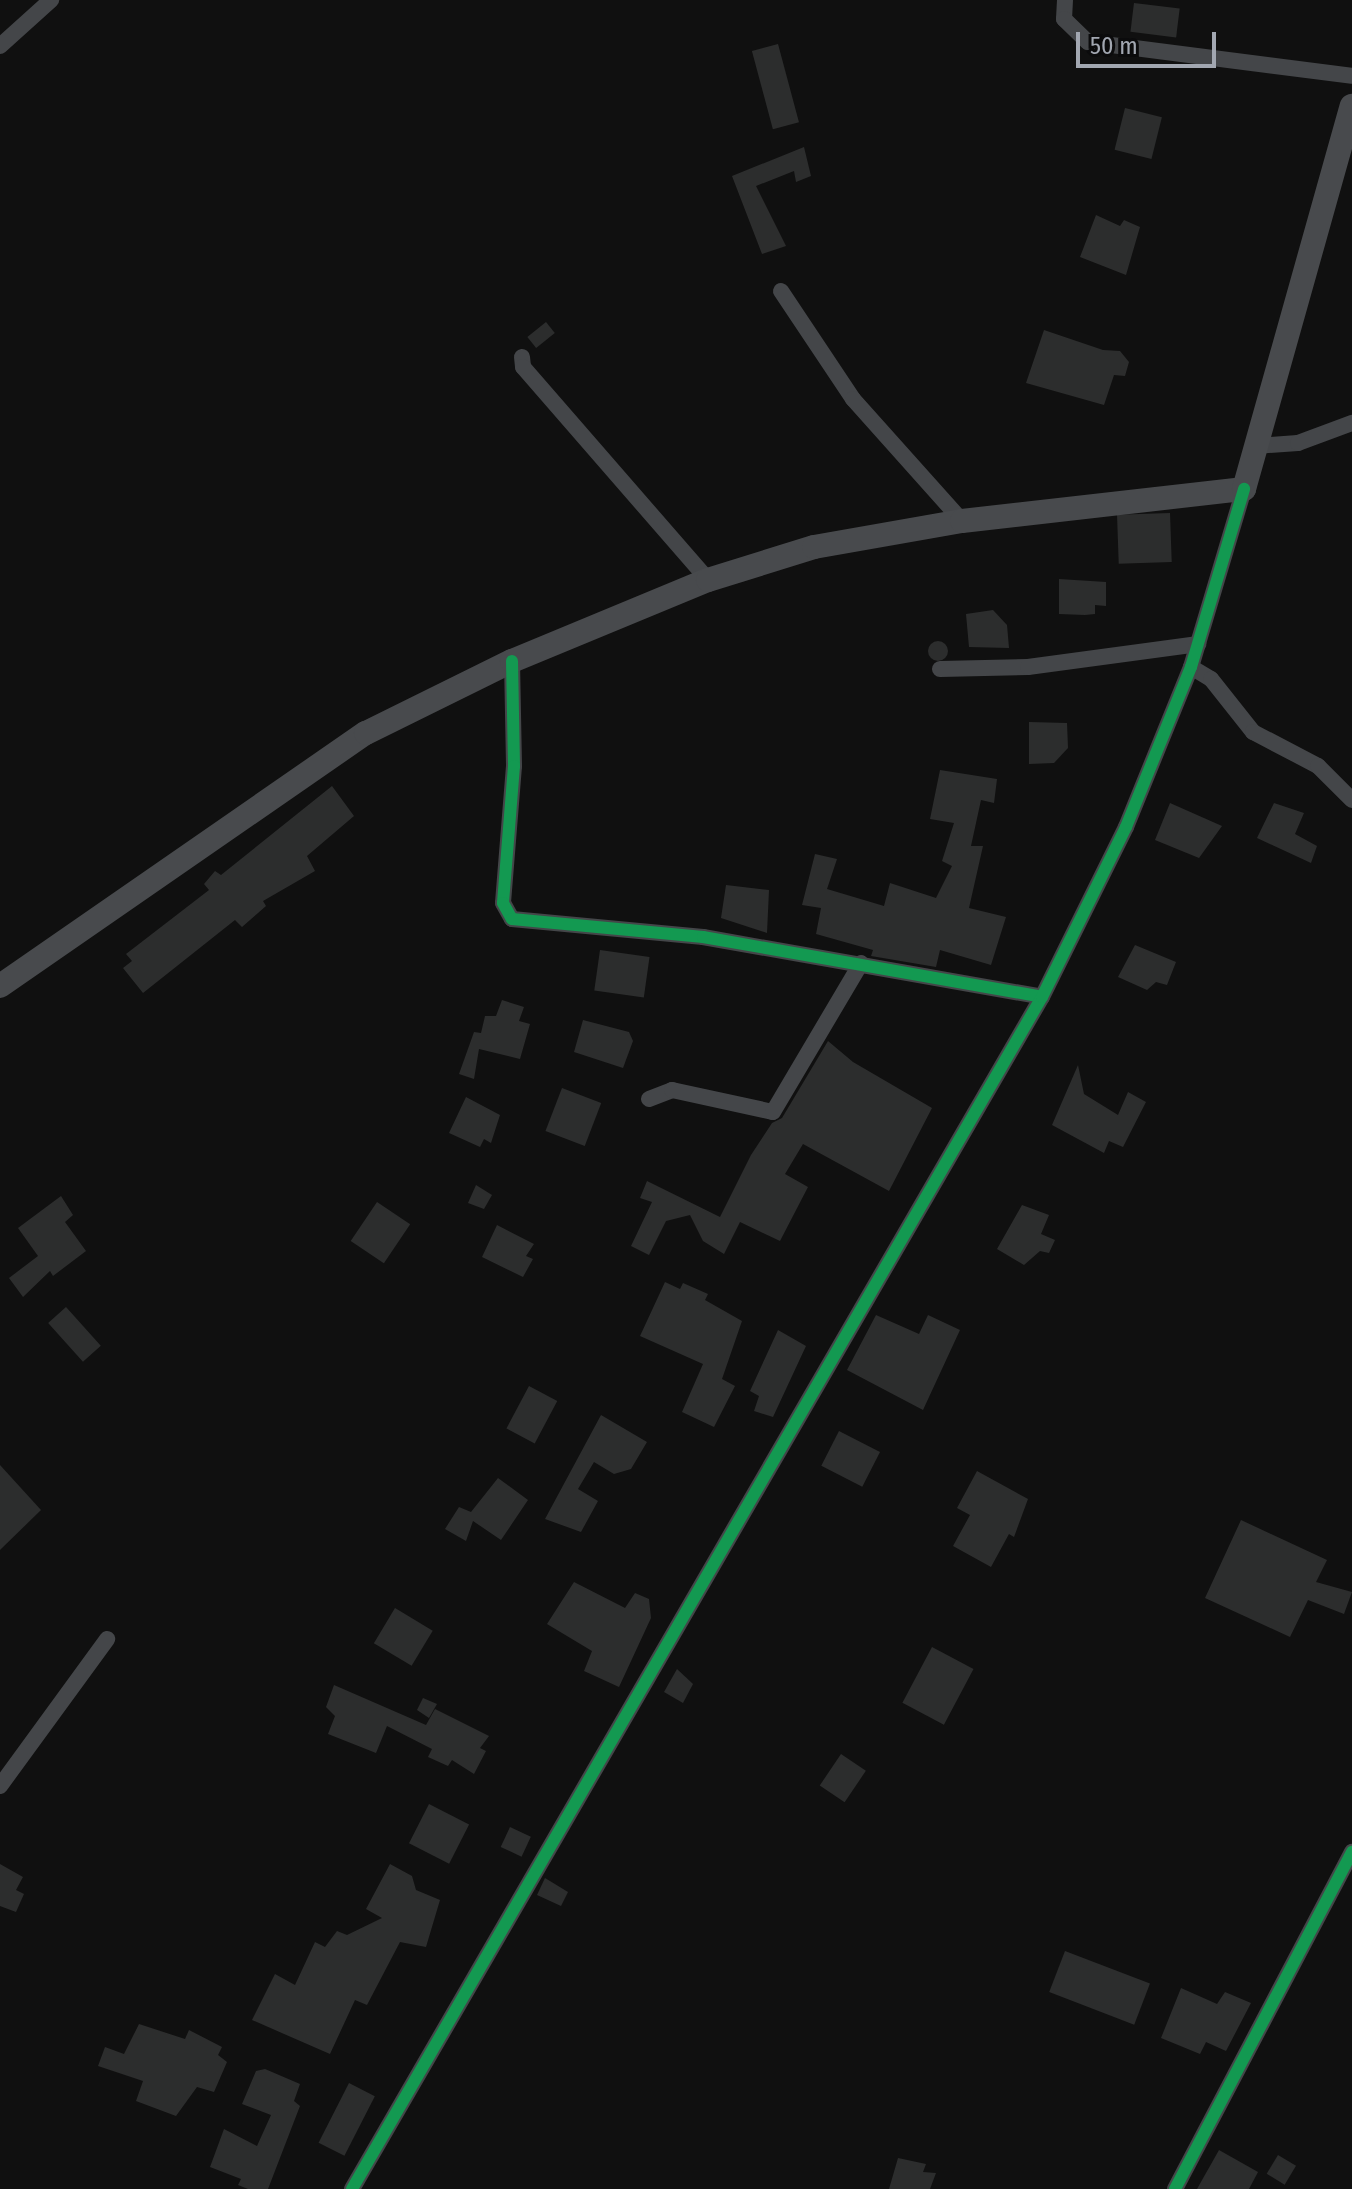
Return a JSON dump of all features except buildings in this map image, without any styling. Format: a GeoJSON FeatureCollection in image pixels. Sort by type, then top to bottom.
{"type":"FeatureCollection","features":[{"type":"Feature","properties":{"kind":"main road"},"geometry":{"type":"LineString","coordinates":[[0,986],[366,733],[512,661],[708,580],[814,547],[962,521],[1244,489],[1352,106]]}},
{"type":"Feature","properties":{"kind":"street"},"geometry":{"type":"LineString","coordinates":[[0,46],[51,0]]}},
{"type":"Feature","properties":{"kind":"street"},"geometry":{"type":"LineString","coordinates":[[1065,0],[1064,19],[1088,42],[1352,76]]}},
{"type":"Feature","properties":{"kind":"street"},"geometry":{"type":"LineString","coordinates":[[781,291],[853,399],[962,521]]}},
{"type":"Feature","properties":{"kind":"street"},"geometry":{"type":"LineString","coordinates":[[522,357],[523,367],[708,580]]}},
{"type":"Feature","properties":{"kind":"street"},"geometry":{"type":"LineString","coordinates":[[1256,446],[1298,443],[1352,423]]}},
{"type":"Feature","properties":{"kind":"street"},"geometry":{"type":"LineString","coordinates":[[352,2189],[1042,997],[1126,827],[1191,667],[1244,489]]}},
{"type":"Feature","properties":{"kind":"street"},"geometry":{"type":"LineString","coordinates":[[940,669],[1044,665],[1198,644]]}},
{"type":"Feature","properties":{"kind":"street"},"geometry":{"type":"LineString","coordinates":[[512,661],[514,766],[503,903],[508,915],[517,921],[703,937],[1042,997]]}},
{"type":"Feature","properties":{"kind":"street"},"geometry":{"type":"LineString","coordinates":[[1191,667],[1211,679],[1253,732],[1318,766],[1352,800]]}},
{"type":"Feature","properties":{"kind":"street"},"geometry":{"type":"LineString","coordinates":[[649,1099],[672,1090],[741,1109],[773,1112],[861,963]]}},
{"type":"Feature","properties":{"kind":"street"},"geometry":{"type":"LineString","coordinates":[[0,1786],[107,1639]]}},
{"type":"Feature","properties":{"kind":"street"},"geometry":{"type":"LineString","coordinates":[[1175,2189],[1350,1860]]}},
{"type":"Feature","properties":{"kind":"cycle path"},"geometry":{"type":"LineString","coordinates":[[352,2189],[1042,997],[1126,827],[1191,667],[1244,489]]}},
{"type":"Feature","properties":{"kind":"cycle path"},"geometry":{"type":"LineString","coordinates":[[512,661],[514,766],[503,903],[512,919],[703,937],[1042,997]]}},
{"type":"Feature","properties":{"kind":"cycle path"},"geometry":{"type":"LineString","coordinates":[[1175,2189],[1352,1852]]}}]}
